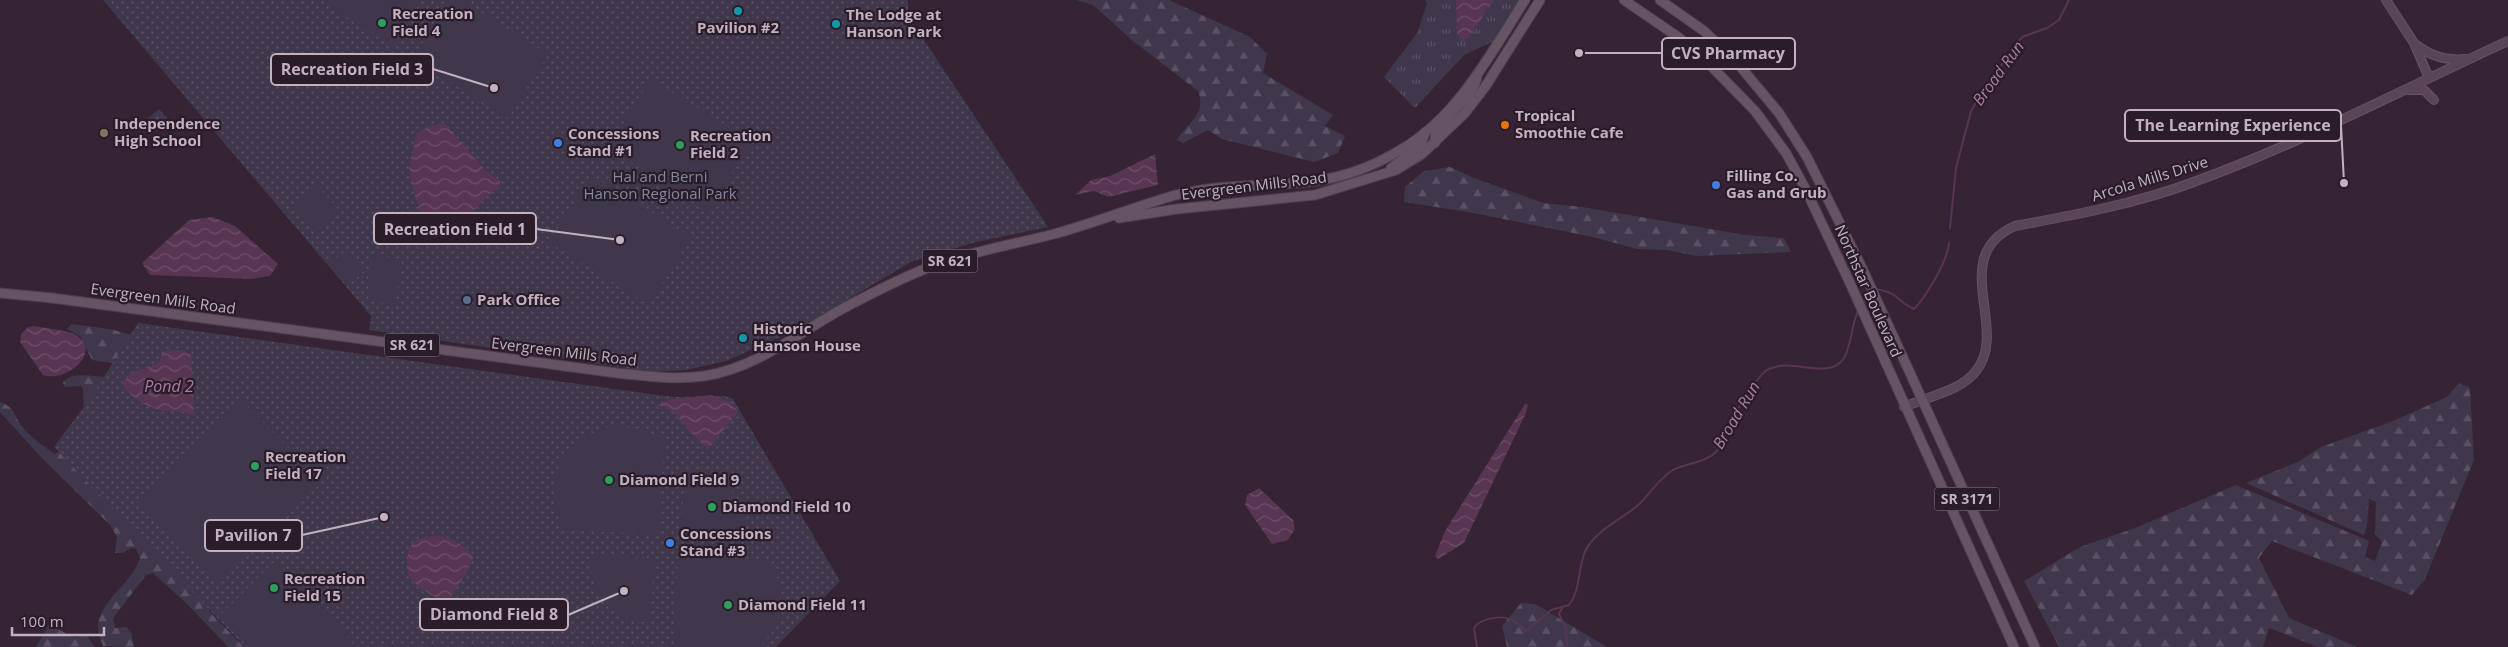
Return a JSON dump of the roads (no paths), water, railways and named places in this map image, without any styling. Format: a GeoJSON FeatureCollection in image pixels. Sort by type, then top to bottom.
{"type":"FeatureCollection","features":[{"type":"Feature","properties":{"kind":"main road","name":"Evergreen Mills Road"},"geometry":{"type":"LineString","coordinates":[[0,293],[52,298],[617,373],[665,378],[704,376],[730,370],[770,353],[841,310],[884,287],[935,265],[1097,222],[1176,195],[1214,189],[1317,180],[1349,173],[1401,149],[1426,132],[1455,103],[1477,76],[1525,0]]}},
{"type":"Feature","properties":{"kind":"main road","name":"Evergreen Mills Road"},"geometry":{"type":"LineString","coordinates":[[1097,222],[1177,209],[1315,194],[1386,174],[1410,163],[1435,143],[1475,100],[1540,0]]}},
{"type":"Feature","properties":{"kind":"main road","name":"Northstar Boulevard"},"geometry":{"type":"LineString","coordinates":[[1624,0],[1690,48],[1755,111],[1795,168],[1849,281],[2014,647]]}},
{"type":"Feature","properties":{"kind":"main road","name":"Northstar Boulevard"},"geometry":{"type":"LineString","coordinates":[[1660,0],[1704,31],[1724,49],[1779,113],[1815,170],[1900,350],[2035,647]]}},
{"type":"Feature","properties":{"kind":"main road"},"geometry":{"type":"LineString","coordinates":[[1435,143],[1436,133],[1476,87],[1477,76]]}},
{"type":"Feature","properties":{"kind":"main road"},"geometry":{"type":"LineString","coordinates":[[1386,174],[1394,164],[1421,145],[1426,132]]}},
{"type":"Feature","properties":{"kind":"street"},"geometry":{"type":"LineString","coordinates":[[2386,0],[2414,43],[2429,78]]}},
{"type":"Feature","properties":{"kind":"street","name":"Arcola Mills Drive"},"geometry":{"type":"LineString","coordinates":[[1904,406],[1967,380],[1980,366],[1987,342],[1982,278],[1984,262],[1991,243],[2002,233],[2015,226],[2128,203],[2191,183],[2313,133],[2508,41]]}},
{"type":"Feature","properties":{"kind":"street"},"geometry":{"type":"LineString","coordinates":[[2414,43],[2426,52],[2442,58],[2469,58]]}},
{"type":"Feature","properties":{"kind":"street"},"geometry":{"type":"LineString","coordinates":[[2401,91],[2424,90],[2434,100]]}},
{"type":"Feature","properties":{"kind":"water"},"geometry":{"type":"Polygon","coordinates":[[[1456,0],[1494,0],[1469,37],[1462,42],[1457,33],[1456,0]]]}},
{"type":"Feature","properties":{"kind":"water"},"geometry":{"type":"Polygon","coordinates":[[[444,123],[486,171],[500,181],[500,189],[494,190],[460,222],[436,234],[428,229],[422,219],[409,169],[416,135],[429,126],[444,123]]]}},
{"type":"Feature","properties":{"kind":"water"},"geometry":{"type":"Polygon","coordinates":[[[1155,154],[1158,185],[1108,197],[1094,191],[1075,195],[1091,180],[1110,176],[1155,154]]]}},
{"type":"Feature","properties":{"kind":"water"},"geometry":{"type":"Polygon","coordinates":[[[213,217],[235,226],[278,264],[270,276],[251,279],[150,275],[142,263],[189,220],[213,217]]]}},
{"type":"Feature","properties":{"kind":"water"},"geometry":{"type":"Polygon","coordinates":[[[34,326],[62,330],[76,335],[83,342],[86,350],[79,364],[62,375],[43,375],[20,342],[21,334],[28,327],[34,326]]]}},
{"type":"Feature","properties":{"kind":"water","name":"Pond 2"},"geometry":{"type":"Polygon","coordinates":[[[168,350],[181,350],[191,354],[194,413],[190,415],[182,412],[160,410],[147,405],[130,394],[122,383],[132,373],[159,363],[162,354],[168,350]]]}},
{"type":"Feature","properties":{"kind":"water"},"geometry":{"type":"Polygon","coordinates":[[[711,395],[732,403],[738,412],[709,448],[704,446],[670,409],[656,405],[668,400],[711,395]]]}},
{"type":"Feature","properties":{"kind":"water"},"geometry":{"type":"Polygon","coordinates":[[[1525,404],[1528,405],[1526,413],[1464,543],[1438,559],[1435,556],[1445,531],[1525,404]]]}},
{"type":"Feature","properties":{"kind":"water"},"geometry":{"type":"Polygon","coordinates":[[[1259,488],[1293,520],[1295,529],[1288,540],[1272,544],[1245,505],[1247,495],[1259,488]]]}},
{"type":"Feature","properties":{"kind":"water"},"geometry":{"type":"Polygon","coordinates":[[[445,537],[456,541],[473,557],[467,572],[450,598],[442,600],[429,594],[416,584],[410,578],[407,568],[409,551],[414,542],[420,538],[445,537]]]}},
{"type":"Feature","properties":{"kind":"waterway","name":"Broad Run"},"geometry":{"type":"LineString","coordinates":[[1950,228],[1956,168],[1971,111],[1985,87],[2022,37],[2047,28],[2059,20],[2069,0]]}},
{"type":"Feature","properties":{"kind":"waterway","name":"Broad Run"},"geometry":{"type":"LineString","coordinates":[[1876,289],[1894,295],[1914,309],[1936,278],[1945,259],[1949,243]]}},
{"type":"Feature","properties":{"kind":"waterway","name":"Broad Run"},"geometry":{"type":"LineString","coordinates":[[1863,303],[1870,293]]}},
{"type":"Feature","properties":{"kind":"waterway","name":"Broad Run"},"geometry":{"type":"LineString","coordinates":[[1477,647],[1474,628],[1481,622],[1492,618],[1510,619],[1526,631],[1551,610],[1569,605],[1576,590],[1583,557],[1591,542],[1607,527],[1636,507],[1673,470],[1706,459],[1715,453],[1722,445],[1740,405],[1754,384],[1767,370],[1777,366],[1819,369],[1837,365],[1847,353],[1858,311]]}},
{"type":"Feature","properties":{"kind":"waterway"},"geometry":{"type":"LineString","coordinates":[[1562,608],[1559,614],[1566,628],[1567,647]]}},
{"type":"Feature","properties":{"kind":"place","name":"Pavilion #2"},"geometry":{"type":"Point","coordinates":[738,11]}},
{"type":"Feature","properties":{"kind":"place","name":"Recreation Field 4"},"geometry":{"type":"Point","coordinates":[382,23]}},
{"type":"Feature","properties":{"kind":"place","name":"The Lodge at Hanson Park"},"geometry":{"type":"Point","coordinates":[836,24]}},
{"type":"Feature","properties":{"kind":"place","name":"CVS Pharmacy"},"geometry":{"type":"Point","coordinates":[1579,53]}},
{"type":"Feature","properties":{"kind":"place","name":"Recreation Field 3"},"geometry":{"type":"Point","coordinates":[494,88]}},
{"type":"Feature","properties":{"kind":"place","name":"Tropical Smoothie Cafe"},"geometry":{"type":"Point","coordinates":[1505,125]}},
{"type":"Feature","properties":{"kind":"place","name":"Independence High School"},"geometry":{"type":"Point","coordinates":[104,133]}},
{"type":"Feature","properties":{"kind":"place","name":"Concessions Stand #1"},"geometry":{"type":"Point","coordinates":[558,143]}},
{"type":"Feature","properties":{"kind":"place","name":"Recreation Field 2"},"geometry":{"type":"Point","coordinates":[680,145]}},
{"type":"Feature","properties":{"kind":"place","name":"The Learning Experience"},"geometry":{"type":"Point","coordinates":[2344,183]}},
{"type":"Feature","properties":{"kind":"place","name":"Filling Co. Gas and Grub"},"geometry":{"type":"Point","coordinates":[1716,185]}},
{"type":"Feature","properties":{"kind":"place","name":"Recreation Field 1"},"geometry":{"type":"Point","coordinates":[620,240]}},
{"type":"Feature","properties":{"kind":"place","name":"Park Office"},"geometry":{"type":"Point","coordinates":[467,300]}},
{"type":"Feature","properties":{"kind":"place","name":"Historic Hanson House"},"geometry":{"type":"Point","coordinates":[743,338]}},
{"type":"Feature","properties":{"kind":"place","name":"Recreation Field 17"},"geometry":{"type":"Point","coordinates":[255,466]}},
{"type":"Feature","properties":{"kind":"place","name":"Diamond Field 9"},"geometry":{"type":"Point","coordinates":[609,480]}},
{"type":"Feature","properties":{"kind":"place","name":"Diamond Field 10"},"geometry":{"type":"Point","coordinates":[712,507]}},
{"type":"Feature","properties":{"kind":"place","name":"Pavilion 7"},"geometry":{"type":"Point","coordinates":[384,517]}},
{"type":"Feature","properties":{"kind":"place","name":"Concessions Stand #3"},"geometry":{"type":"Point","coordinates":[670,543]}},
{"type":"Feature","properties":{"kind":"place","name":"Recreation Field 15"},"geometry":{"type":"Point","coordinates":[274,588]}},
{"type":"Feature","properties":{"kind":"place","name":"Diamond Field 8"},"geometry":{"type":"Point","coordinates":[624,591]}},
{"type":"Feature","properties":{"kind":"place","name":"Diamond Field 11"},"geometry":{"type":"Point","coordinates":[728,605]}},
{"type":"Feature","properties":{"kind":"park label","name":"Hal and Berni Hanson Regional Park"},"geometry":{"type":"Point","coordinates":[660,186]}}]}
